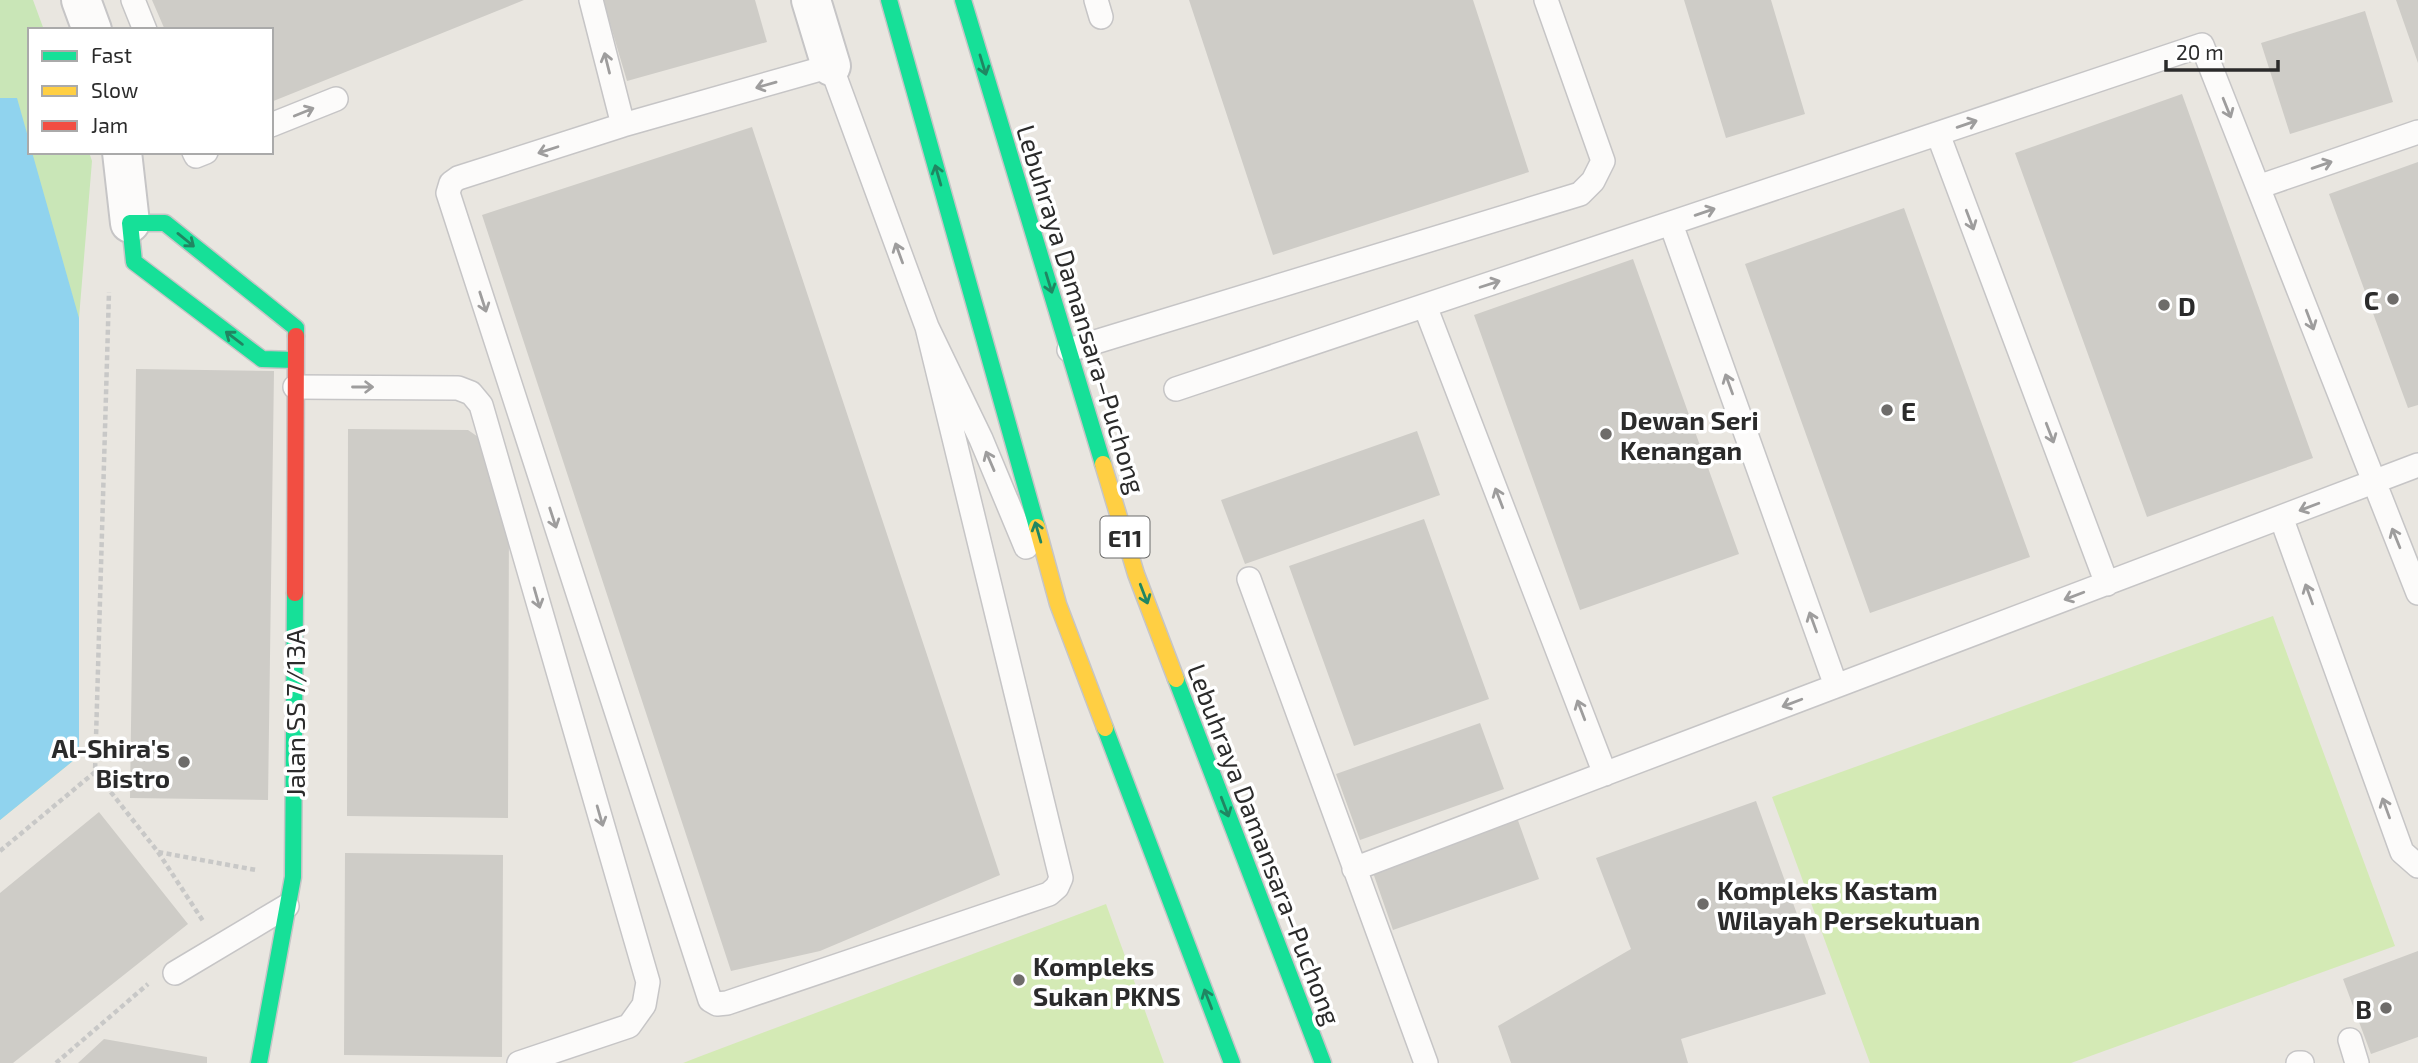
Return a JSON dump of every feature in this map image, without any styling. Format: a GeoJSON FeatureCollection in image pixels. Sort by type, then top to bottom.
{"type":"FeatureCollection","features":[{"type":"Feature","properties":{"kind":"main road"},"geometry":{"type":"LineString","coordinates":[[889,0],[1058,604],[1232,1063]]}},
{"type":"Feature","properties":{"kind":"main road","name":"Lebuhraya Damansara–Puchong"},"geometry":{"type":"LineString","coordinates":[[963,0],[1136,574],[1323,1063]]}},
{"type":"Feature","properties":{"kind":"main road"},"geometry":{"type":"LineString","coordinates":[[130,223],[134,262],[262,359],[295,360]]}},
{"type":"Feature","properties":{"kind":"main road","name":"Jalan SS 7/13A"},"geometry":{"type":"LineString","coordinates":[[130,223],[164,223],[296,328],[293,877],[259,1063]]}},
{"type":"Feature","properties":{"kind":"street"},"geometry":{"type":"LineString","coordinates":[[81,0],[91,28]]}},
{"type":"Feature","properties":{"kind":"street"},"geometry":{"type":"LineString","coordinates":[[811,0],[831,66]]}},
{"type":"Feature","properties":{"kind":"street"},"geometry":{"type":"LineString","coordinates":[[122,154],[130,223]]}},
{"type":"Feature","properties":{"kind":"lane"},"geometry":{"type":"LineString","coordinates":[[133,0],[144,28]]}},
{"type":"Feature","properties":{"kind":"lane"},"geometry":{"type":"LineString","coordinates":[[591,0],[624,125]]}},
{"type":"Feature","properties":{"kind":"lane"},"geometry":{"type":"LineString","coordinates":[[1069,350],[1580,194],[1593,181],[1603,161],[1546,0]]}},
{"type":"Feature","properties":{"kind":"lane"},"geometry":{"type":"LineString","coordinates":[[1176,390],[2202,45],[2418,593]]}},
{"type":"Feature","properties":{"kind":"lane"},"geometry":{"type":"LineString","coordinates":[[927,327],[1061,878],[1057,887],[1049,894],[727,1003],[717,1004],[710,1000],[705,987],[448,193],[457,178],[624,125],[831,66],[927,327],[981,439],[1130,795]]}},
{"type":"Feature","properties":{"kind":"lane"},"geometry":{"type":"LineString","coordinates":[[273,124],[336,99]]}},
{"type":"Feature","properties":{"kind":"lane"},"geometry":{"type":"LineString","coordinates":[[2258,187],[2418,132]]}},
{"type":"Feature","properties":{"kind":"lane"},"geometry":{"type":"LineString","coordinates":[[1938,134],[2107,584]]}},
{"type":"Feature","properties":{"kind":"lane"},"geometry":{"type":"LineString","coordinates":[[1671,224],[1836,686]]}},
{"type":"Feature","properties":{"kind":"lane"},"geometry":{"type":"LineString","coordinates":[[1425,306],[1605,774]]}},
{"type":"Feature","properties":{"kind":"lane"},"geometry":{"type":"LineString","coordinates":[[295,387],[458,388],[471,393],[481,405],[648,982],[644,1005],[629,1026],[519,1063]]}},
{"type":"Feature","properties":{"kind":"lane"},"geometry":{"type":"LineString","coordinates":[[1354,870],[2418,465]]}},
{"type":"Feature","properties":{"kind":"lane"},"geometry":{"type":"LineString","coordinates":[[2281,517],[2402,852],[2418,866]]}},
{"type":"Feature","properties":{"kind":"lane"},"geometry":{"type":"LineString","coordinates":[[1249,579],[1426,1063]]}},
{"type":"Feature","properties":{"kind":"lane"},"geometry":{"type":"LineString","coordinates":[[175,974],[287,906]]}},
{"type":"Feature","properties":{"kind":"lane"},"geometry":{"type":"LineString","coordinates":[[2350,1040],[2357,1063]]}},
{"type":"Feature","properties":{"kind":"path"},"geometry":{"type":"LineString","coordinates":[[134,262],[110,290],[95,772],[158,852],[209,930]]}},
{"type":"Feature","properties":{"kind":"path"},"geometry":{"type":"LineString","coordinates":[[0,850],[95,772]]}},
{"type":"Feature","properties":{"kind":"path"},"geometry":{"type":"LineString","coordinates":[[158,852],[293,877]]}},
{"type":"Feature","properties":{"kind":"path"},"geometry":{"type":"LineString","coordinates":[[56,1063],[148,984]]}},
{"type":"Feature","properties":{"kind":"green space"},"geometry":{"type":"Polygon","coordinates":[[[0,0],[33,0],[43,28],[28,28],[28,154],[90,154],[92,161],[79,318],[79,756],[0,820],[0,0]]]}},
{"type":"Feature","properties":{"kind":"green space"},"geometry":{"type":"Polygon","coordinates":[[[2273,616],[2395,946],[2071,1063],[1870,1063],[1772,797],[2273,616]]]}},
{"type":"Feature","properties":{"kind":"green space","name":"Kompleks Sukan PKNS"},"geometry":{"type":"Polygon","coordinates":[[[1106,904],[1164,1063],[683,1063],[701,1056],[1106,904]]]}},
{"type":"Feature","properties":{"kind":"water"},"geometry":{"type":"Polygon","coordinates":[[[0,98],[17,98],[28,137],[28,154],[33,154],[79,318],[79,756],[0,820],[0,98]]]}},
{"type":"Feature","properties":{"kind":"building"},"geometry":{"type":"Polygon","coordinates":[[[152,0],[524,0],[273,101],[273,28],[164,28],[152,0]]]}},
{"type":"Feature","properties":{"kind":"building"},"geometry":{"type":"Polygon","coordinates":[[[603,0],[755,0],[767,42],[627,81],[603,0]]]}},
{"type":"Feature","properties":{"kind":"building"},"geometry":{"type":"Polygon","coordinates":[[[1189,0],[1473,0],[1529,172],[1273,255],[1189,0]]]}},
{"type":"Feature","properties":{"kind":"building"},"geometry":{"type":"Polygon","coordinates":[[[1684,0],[1771,0],[1805,114],[1726,138],[1684,0]]]}},
{"type":"Feature","properties":{"kind":"building"},"geometry":{"type":"Polygon","coordinates":[[[2396,0],[2418,0],[2418,63],[2396,0]]]}},
{"type":"Feature","properties":{"kind":"building"},"geometry":{"type":"Polygon","coordinates":[[[2365,11],[2393,102],[2290,134],[2261,43],[2365,11]]]}},
{"type":"Feature","properties":{"kind":"building","name":"D"},"geometry":{"type":"Polygon","coordinates":[[[2182,94],[2313,458],[2147,517],[2015,153],[2182,94]]]}},
{"type":"Feature","properties":{"kind":"building"},"geometry":{"type":"Polygon","coordinates":[[[752,127],[1000,875],[820,951],[731,971],[482,215],[752,127]]]}},
{"type":"Feature","properties":{"kind":"building","name":"C"},"geometry":{"type":"Polygon","coordinates":[[[2418,162],[2418,405],[2408,408],[2329,194],[2418,162]]]}},
{"type":"Feature","properties":{"kind":"building","name":"E"},"geometry":{"type":"Polygon","coordinates":[[[1904,208],[2030,557],[1870,613],[1745,264],[1904,208]]]}},
{"type":"Feature","properties":{"kind":"building","name":"Dewan Seri Kenangan"},"geometry":{"type":"Polygon","coordinates":[[[1633,259],[1739,554],[1580,610],[1474,315],[1633,259]]]}},
{"type":"Feature","properties":{"kind":"building"},"geometry":{"type":"Polygon","coordinates":[[[136,369],[274,371],[268,800],[130,798],[136,369]]]}},
{"type":"Feature","properties":{"kind":"building"},"geometry":{"type":"Polygon","coordinates":[[[348,429],[468,430],[490,445],[509,516],[508,818],[347,816],[348,429]]]}},
{"type":"Feature","properties":{"kind":"building"},"geometry":{"type":"Polygon","coordinates":[[[1417,431],[1440,495],[1245,564],[1221,500],[1417,431]]]}},
{"type":"Feature","properties":{"kind":"building"},"geometry":{"type":"Polygon","coordinates":[[[1424,519],[1489,699],[1354,746],[1289,566],[1424,519]]]}},
{"type":"Feature","properties":{"kind":"building"},"geometry":{"type":"Polygon","coordinates":[[[1480,723],[1504,789],[1360,840],[1336,774],[1480,723]]]}},
{"type":"Feature","properties":{"kind":"building","name":"Kompleks Kastam Wilayah Persekutuan"},"geometry":{"type":"Polygon","coordinates":[[[1756,801],[1826,994],[1681,1039],[1688,1063],[1511,1063],[1498,1026],[1631,949],[1596,858],[1756,801]]]}},
{"type":"Feature","properties":{"kind":"building"},"geometry":{"type":"Polygon","coordinates":[[[99,812],[188,924],[13,1063],[0,1063],[0,893],[99,812]]]}},
{"type":"Feature","properties":{"kind":"building"},"geometry":{"type":"Polygon","coordinates":[[[1515,812],[1539,879],[1393,930],[1370,864],[1515,812]]]}},
{"type":"Feature","properties":{"kind":"building"},"geometry":{"type":"Polygon","coordinates":[[[345,853],[503,855],[502,1057],[344,1055],[345,853]]]}},
{"type":"Feature","properties":{"kind":"building","name":"B"},"geometry":{"type":"Polygon","coordinates":[[[2418,951],[2418,1037],[2371,1054],[2343,979],[2418,951]]]}},
{"type":"Feature","properties":{"kind":"building"},"geometry":{"type":"Polygon","coordinates":[[[104,1039],[207,1057],[207,1063],[78,1063],[104,1039]]]}},
{"type":"Feature","properties":{"kind":"traffic: fast"},"geometry":{"type":"LineString","coordinates":[[889,0],[1037,527]]}},
{"type":"Feature","properties":{"kind":"traffic: fast"},"geometry":{"type":"LineString","coordinates":[[963,0],[1103,464]]}},
{"type":"Feature","properties":{"kind":"traffic: fast"},"geometry":{"type":"LineString","coordinates":[[295,360],[262,359],[134,262],[130,223],[165,223],[296,328],[296,336]]}},
{"type":"Feature","properties":{"kind":"traffic: fast"},"geometry":{"type":"LineString","coordinates":[[259,1063],[293,877],[295,593]]}},
{"type":"Feature","properties":{"kind":"traffic: fast"},"geometry":{"type":"LineString","coordinates":[[1176,679],[1323,1063]]}},
{"type":"Feature","properties":{"kind":"traffic: fast"},"geometry":{"type":"LineString","coordinates":[[1105,728],[1232,1063]]}},
{"type":"Feature","properties":{"kind":"traffic: slow"},"geometry":{"type":"LineString","coordinates":[[1103,464],[1136,574],[1176,679]]}},
{"type":"Feature","properties":{"kind":"traffic: slow"},"geometry":{"type":"LineString","coordinates":[[1037,527],[1058,604],[1105,728]]}},
{"type":"Feature","properties":{"kind":"traffic: jam"},"geometry":{"type":"LineString","coordinates":[[295,593],[296,336]]}},
{"type":"Feature","properties":{"kind":"place","name":"C"},"geometry":{"type":"Point","coordinates":[2393,299]}},
{"type":"Feature","properties":{"kind":"place","name":"D"},"geometry":{"type":"Point","coordinates":[2164,305]}},
{"type":"Feature","properties":{"kind":"place","name":"E"},"geometry":{"type":"Point","coordinates":[1887,410]}},
{"type":"Feature","properties":{"kind":"place","name":"Dewan Seri Kenangan"},"geometry":{"type":"Point","coordinates":[1606,434]}},
{"type":"Feature","properties":{"kind":"place","name":"Al-Shira's Bistro"},"geometry":{"type":"Point","coordinates":[184,762]}},
{"type":"Feature","properties":{"kind":"place","name":"Kompleks Kastam Wilayah Persekutuan"},"geometry":{"type":"Point","coordinates":[1703,904]}},
{"type":"Feature","properties":{"kind":"place","name":"Kompleks Sukan PKNS"},"geometry":{"type":"Point","coordinates":[1019,980]}},
{"type":"Feature","properties":{"kind":"place","name":"B"},"geometry":{"type":"Point","coordinates":[2386,1008]}}]}
